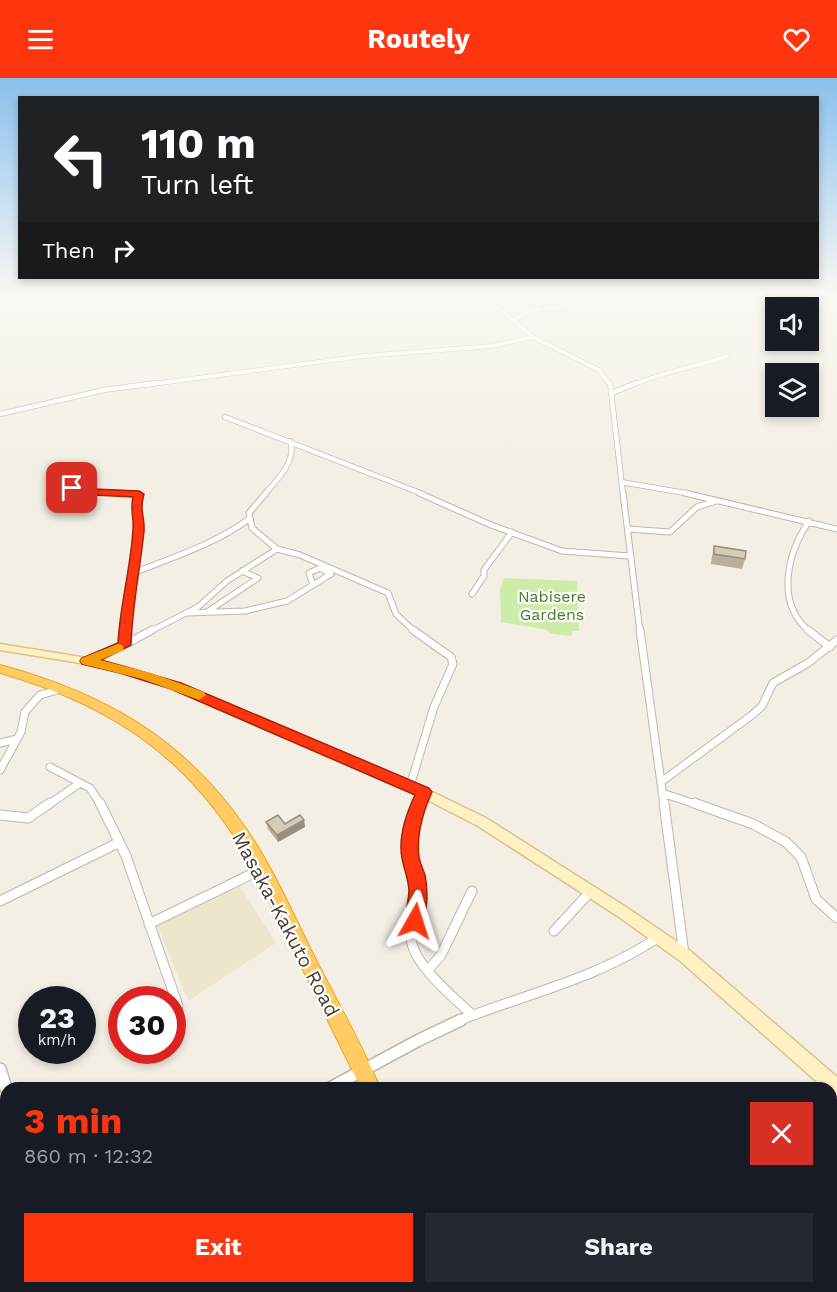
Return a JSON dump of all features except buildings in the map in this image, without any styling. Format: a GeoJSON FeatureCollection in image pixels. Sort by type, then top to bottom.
{"type":"FeatureCollection","features":[{"type":"Feature","properties":{"kind":"highway","name":"Masaka-Kakuto Road"},"geometry":{"type":"LineString","coordinates":[[0,669],[45,681],[107,708],[179,759],[223,808],[262,869],[368,1082]]}},
{"type":"Feature","properties":{"kind":"street"},"geometry":{"type":"LineString","coordinates":[[0,414],[104,390],[394,354]]}},
{"type":"Feature","properties":{"kind":"street"},"geometry":{"type":"LineString","coordinates":[[566,354],[599,370],[609,381],[612,393],[630,556],[684,954]]}},
{"type":"Feature","properties":{"kind":"street"},"geometry":{"type":"LineString","coordinates":[[612,393],[653,376],[689,369],[727,356]]}},
{"type":"Feature","properties":{"kind":"street"},"geometry":{"type":"LineString","coordinates":[[225,417],[290,441],[380,480],[455,507],[490,525],[570,553],[630,556]]}},
{"type":"Feature","properties":{"kind":"street"},"geometry":{"type":"LineString","coordinates":[[290,441],[293,450],[291,459],[264,498],[249,513],[252,528],[277,549],[300,555],[388,593],[391,608],[396,615],[411,629],[451,657],[453,664],[434,707],[410,786]]}},
{"type":"Feature","properties":{"kind":"street"},"geometry":{"type":"LineString","coordinates":[[621,482],[718,500],[837,529]]}},
{"type":"Feature","properties":{"kind":"street"},"geometry":{"type":"LineString","coordinates":[[72,488],[94,492],[139,493],[135,507],[139,528],[126,614],[124,645]]}},
{"type":"Feature","properties":{"kind":"street"},"geometry":{"type":"LineString","coordinates":[[628,529],[670,532],[697,507],[718,500]]}},
{"type":"Feature","properties":{"kind":"street"},"geometry":{"type":"LineString","coordinates":[[133,573],[240,526],[250,518]]}},
{"type":"Feature","properties":{"kind":"street"},"geometry":{"type":"LineString","coordinates":[[809,521],[803,529],[789,563],[789,589],[796,617],[806,629],[830,647]]}},
{"type":"Feature","properties":{"kind":"street"},"geometry":{"type":"LineString","coordinates":[[472,594],[484,576],[484,570],[500,552],[512,532]]}},
{"type":"Feature","properties":{"kind":"street"},"geometry":{"type":"LineString","coordinates":[[87,661],[187,613],[202,604],[227,581],[277,549]]}},
{"type":"Feature","properties":{"kind":"street"},"geometry":{"type":"LineString","coordinates":[[207,612],[258,578],[242,571]]}},
{"type":"Feature","properties":{"kind":"street"},"geometry":{"type":"LineString","coordinates":[[187,613],[245,611],[293,599],[313,585]]}},
{"type":"Feature","properties":{"kind":"street"},"geometry":{"type":"LineString","coordinates":[[661,782],[752,715],[762,706],[773,683],[781,676],[808,663],[837,640]]}},
{"type":"Feature","properties":{"kind":"street"},"geometry":{"type":"LineString","coordinates":[[0,647],[87,661],[176,686],[424,792],[482,822],[591,891],[684,954],[830,1082]]}},
{"type":"Feature","properties":{"kind":"street"},"geometry":{"type":"LineString","coordinates":[[0,770],[17,739],[25,712],[36,698],[44,693],[65,689]]}},
{"type":"Feature","properties":{"kind":"street"},"geometry":{"type":"LineString","coordinates":[[0,743],[17,739]]}},
{"type":"Feature","properties":{"kind":"street"},"geometry":{"type":"LineString","coordinates":[[50,767],[94,792],[126,856],[171,986]]}},
{"type":"Feature","properties":{"kind":"street"},"geometry":{"type":"LineString","coordinates":[[0,815],[28,818],[80,783]]}},
{"type":"Feature","properties":{"kind":"street"},"geometry":{"type":"LineString","coordinates":[[424,792],[414,814],[410,839],[410,858],[416,875],[418,892],[412,946],[429,969],[472,1015]]}},
{"type":"Feature","properties":{"kind":"street"},"geometry":{"type":"LineString","coordinates":[[662,793],[747,823],[781,838],[798,853],[805,863],[815,898],[837,918]]}},
{"type":"Feature","properties":{"kind":"street"},"geometry":{"type":"LineString","coordinates":[[0,901],[118,843]]}},
{"type":"Feature","properties":{"kind":"street"},"geometry":{"type":"LineString","coordinates":[[149,924],[262,869]]}},
{"type":"Feature","properties":{"kind":"street"},"geometry":{"type":"LineString","coordinates":[[429,969],[441,955],[472,891]]}},
{"type":"Feature","properties":{"kind":"street"},"geometry":{"type":"LineString","coordinates":[[554,931],[591,891]]}},
{"type":"Feature","properties":{"kind":"street"},"geometry":{"type":"LineString","coordinates":[[342,1082],[472,1015],[610,968],[634,955],[659,937]]}},
{"type":"Feature","properties":{"kind":"shaded area"},"geometry":{"type":"Polygon","coordinates":[[[239,885],[276,943],[188,1001],[186,986],[182,986],[157,925],[239,885]]]}},
{"type":"Feature","properties":{"kind":"green space","name":"Nabisere Gardens"},"geometry":{"type":"Polygon","coordinates":[[[504,578],[577,581],[579,631],[573,631],[571,636],[553,634],[544,629],[501,622],[500,589],[504,578]]]}},
{"type":"Feature","properties":{"kind":"slow traffic"},"geometry":{"type":"LineString","coordinates":[[118,648],[87,661],[146,676],[199,695]]}},
{"type":"Feature","properties":{"kind":"route"},"geometry":{"type":"LineString","coordinates":[[72,488],[94,492],[138,492],[139,494],[135,507],[139,528],[126,614],[124,645],[87,661],[176,686],[424,792],[414,814],[410,839],[410,858],[416,875],[418,892],[415,921]]}}]}
